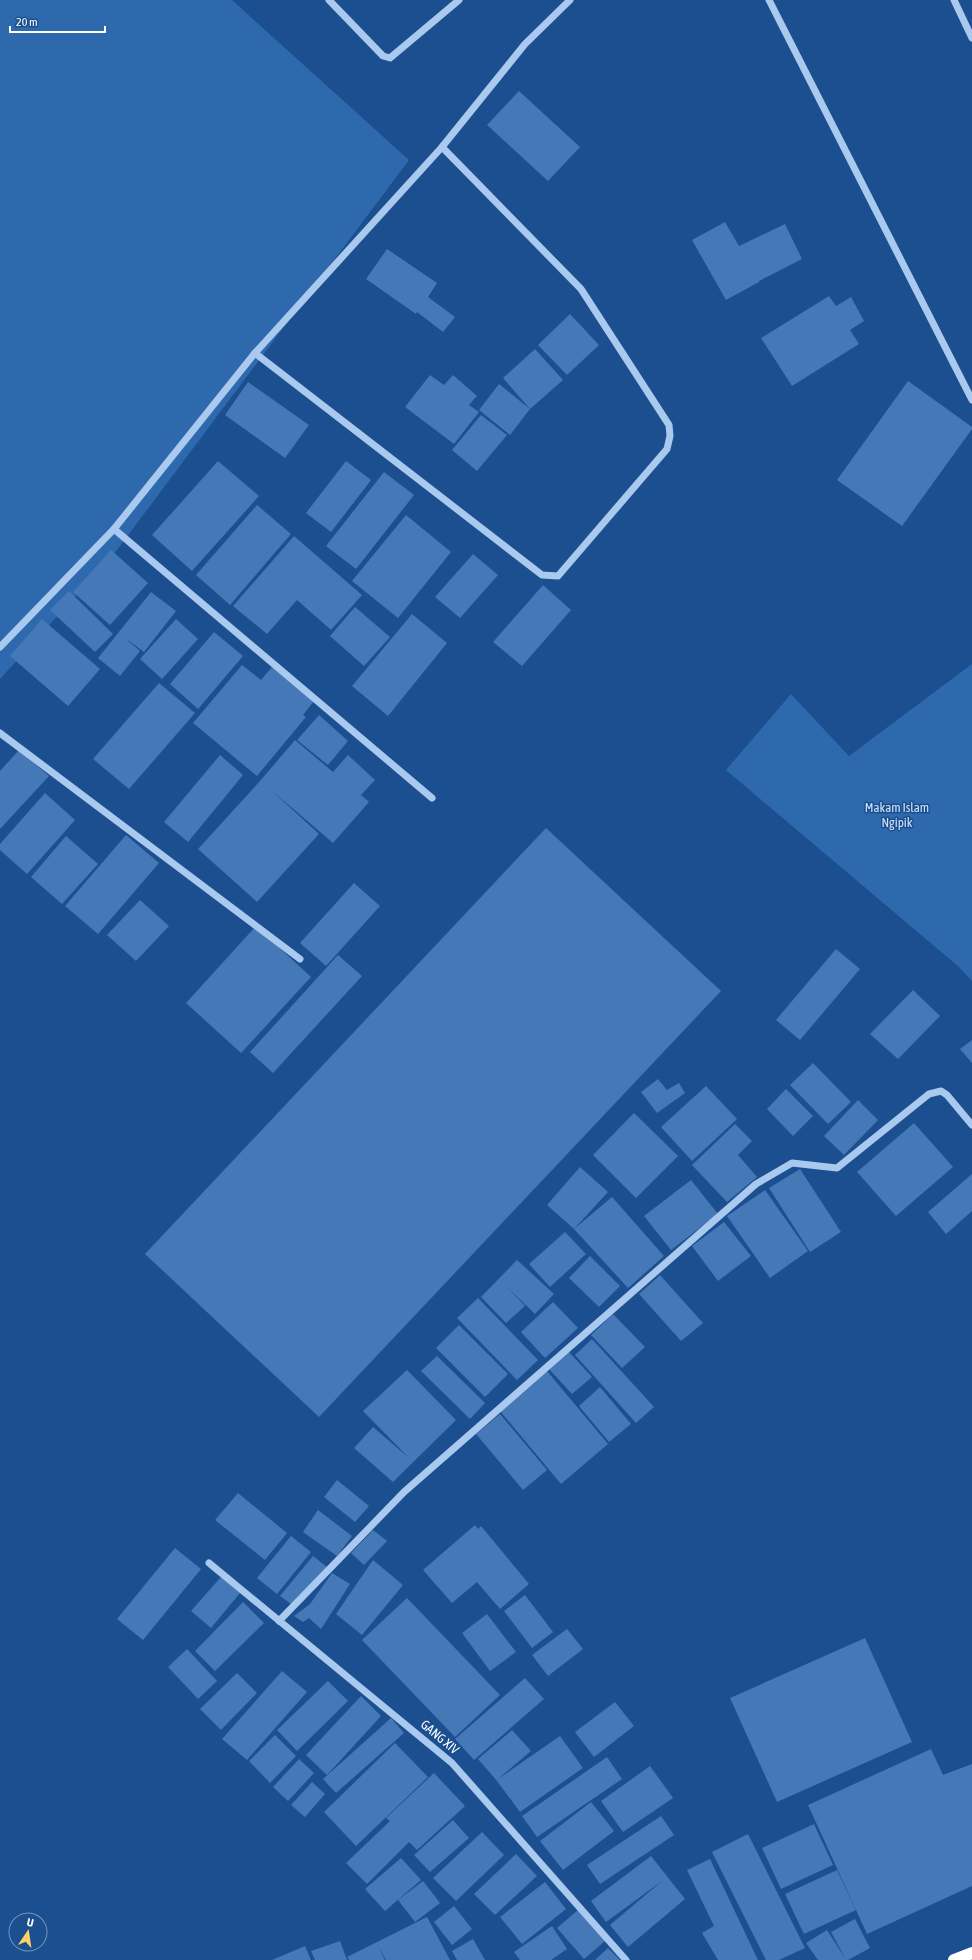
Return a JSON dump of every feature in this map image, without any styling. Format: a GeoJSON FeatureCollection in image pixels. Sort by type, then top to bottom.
{"type":"FeatureCollection","features":[{"type":"Feature","properties":{"kind":"highway"},"geometry":{"type":"LineString","coordinates":[[954,1960],[972,1952]]}},
{"type":"Feature","properties":{"kind":"street"},"geometry":{"type":"LineString","coordinates":[[329,0],[383,56],[390,58],[459,0]]}},
{"type":"Feature","properties":{"kind":"street"},"geometry":{"type":"LineString","coordinates":[[0,647],[114,529],[255,353],[442,146],[525,44],[570,0]]}},
{"type":"Feature","properties":{"kind":"street"},"geometry":{"type":"LineString","coordinates":[[769,0],[972,400]]}},
{"type":"Feature","properties":{"kind":"street"},"geometry":{"type":"LineString","coordinates":[[954,0],[972,36]]}},
{"type":"Feature","properties":{"kind":"street"},"geometry":{"type":"LineString","coordinates":[[255,353],[542,575],[558,576],[667,449],[670,436],[669,425],[581,289],[442,146]]}},
{"type":"Feature","properties":{"kind":"street"},"geometry":{"type":"LineString","coordinates":[[114,529],[432,798]]}},
{"type":"Feature","properties":{"kind":"street"},"geometry":{"type":"LineString","coordinates":[[0,733],[300,959]]}},
{"type":"Feature","properties":{"kind":"street"},"geometry":{"type":"LineString","coordinates":[[279,1621],[404,1492],[756,1184],[792,1163],[837,1168],[929,1094],[941,1091],[947,1094],[972,1125]]}},
{"type":"Feature","properties":{"kind":"street","name":"GANG XIV"},"geometry":{"type":"LineString","coordinates":[[209,1563],[452,1763],[626,1960]]}},
{"type":"Feature","properties":{"kind":"green space"},"geometry":{"type":"Polygon","coordinates":[[[0,0],[232,0],[409,160],[114,554],[0,679],[0,0]]]}},
{"type":"Feature","properties":{"kind":"green space","name":"Makam Islam Ngipik"},"geometry":{"type":"Polygon","coordinates":[[[972,664],[972,981],[959,967],[726,770],[791,694],[849,756],[972,664]]]}},
{"type":"Feature","properties":{"kind":"building"},"geometry":{"type":"Polygon","coordinates":[[[519,91],[580,147],[548,181],[487,125],[519,91]]]}},
{"type":"Feature","properties":{"kind":"building"},"geometry":{"type":"Polygon","coordinates":[[[725,222],[739,246],[785,224],[802,259],[726,300],[692,240],[725,222]]]}},
{"type":"Feature","properties":{"kind":"building"},"geometry":{"type":"Polygon","coordinates":[[[387,249],[437,283],[428,297],[455,317],[443,332],[417,312],[416,314],[366,279],[387,249]]]}},
{"type":"Feature","properties":{"kind":"building"},"geometry":{"type":"Polygon","coordinates":[[[829,296],[836,306],[851,297],[864,321],[850,330],[859,344],[792,386],[761,338],[829,296]]]}},
{"type":"Feature","properties":{"kind":"building"},"geometry":{"type":"Polygon","coordinates":[[[570,314],[599,345],[567,375],[538,345],[570,314]]]}},
{"type":"Feature","properties":{"kind":"building"},"geometry":{"type":"Polygon","coordinates":[[[535,349],[563,380],[530,409],[503,378],[535,349]]]}},
{"type":"Feature","properties":{"kind":"building"},"geometry":{"type":"Polygon","coordinates":[[[430,375],[444,385],[453,375],[477,396],[469,405],[479,412],[454,444],[405,407],[430,375]]]}},
{"type":"Feature","properties":{"kind":"building"},"geometry":{"type":"Polygon","coordinates":[[[908,381],[972,427],[972,429],[902,526],[837,480],[908,381]]]}},
{"type":"Feature","properties":{"kind":"building"},"geometry":{"type":"Polygon","coordinates":[[[248,382],[309,425],[285,458],[225,415],[248,382]]]}},
{"type":"Feature","properties":{"kind":"building"},"geometry":{"type":"Polygon","coordinates":[[[499,384],[530,409],[510,435],[479,410],[499,384]]]}},
{"type":"Feature","properties":{"kind":"building"},"geometry":{"type":"Polygon","coordinates":[[[481,415],[507,435],[477,471],[452,450],[481,415]]]}},
{"type":"Feature","properties":{"kind":"building"},"geometry":{"type":"Polygon","coordinates":[[[218,461],[259,496],[192,571],[152,535],[218,461]]]}},
{"type":"Feature","properties":{"kind":"building"},"geometry":{"type":"Polygon","coordinates":[[[346,461],[371,480],[331,532],[306,513],[346,461]]]}},
{"type":"Feature","properties":{"kind":"building"},"geometry":{"type":"Polygon","coordinates":[[[384,472],[414,495],[356,569],[326,546],[384,472]]]}},
{"type":"Feature","properties":{"kind":"building"},"geometry":{"type":"Polygon","coordinates":[[[257,505],[291,534],[230,605],[196,575],[257,505]]]}},
{"type":"Feature","properties":{"kind":"building"},"geometry":{"type":"Polygon","coordinates":[[[406,515],[451,552],[398,618],[352,581],[406,515]]]}},
{"type":"Feature","properties":{"kind":"building"},"geometry":{"type":"Polygon","coordinates":[[[294,536],[362,595],[331,630],[297,600],[267,634],[233,606],[294,536]]]}},
{"type":"Feature","properties":{"kind":"building"},"geometry":{"type":"Polygon","coordinates":[[[111,550],[148,583],[110,625],[73,592],[111,550]]]}},
{"type":"Feature","properties":{"kind":"building"},"geometry":{"type":"Polygon","coordinates":[[[473,554],[498,575],[460,618],[435,597],[473,554]]]}},
{"type":"Feature","properties":{"kind":"building"},"geometry":{"type":"Polygon","coordinates":[[[543,585],[571,610],[522,666],[493,642],[543,585]]]}},
{"type":"Feature","properties":{"kind":"building"},"geometry":{"type":"Polygon","coordinates":[[[69,591],[113,634],[95,652],[50,610],[69,591]]]}},
{"type":"Feature","properties":{"kind":"building"},"geometry":{"type":"Polygon","coordinates":[[[151,592],[176,611],[144,652],[125,638],[140,651],[120,676],[98,658],[151,592]]]}},
{"type":"Feature","properties":{"kind":"building"},"geometry":{"type":"Polygon","coordinates":[[[355,607],[390,637],[364,666],[330,636],[355,607]]]}},
{"type":"Feature","properties":{"kind":"building"},"geometry":{"type":"Polygon","coordinates":[[[412,614],[447,643],[388,716],[352,686],[412,614]]]}},
{"type":"Feature","properties":{"kind":"building"},"geometry":{"type":"Polygon","coordinates":[[[42,619],[100,669],[68,706],[10,656],[42,619]]]}},
{"type":"Feature","properties":{"kind":"building"},"geometry":{"type":"Polygon","coordinates":[[[176,619],[198,639],[162,679],[140,659],[176,619]]]}},
{"type":"Feature","properties":{"kind":"building"},"geometry":{"type":"Polygon","coordinates":[[[214,632],[243,656],[198,709],[170,684],[214,632]]]}},
{"type":"Feature","properties":{"kind":"building"},"geometry":{"type":"Polygon","coordinates":[[[242,665],[261,680],[272,667],[314,701],[303,715],[306,717],[257,776],[193,723],[242,665]]]}},
{"type":"Feature","properties":{"kind":"building"},"geometry":{"type":"Polygon","coordinates":[[[159,683],[195,713],[129,789],[93,759],[159,683]]]}},
{"type":"Feature","properties":{"kind":"building"},"geometry":{"type":"Polygon","coordinates":[[[319,715],[348,741],[328,765],[297,740],[319,715]]]}},
{"type":"Feature","properties":{"kind":"building"},"geometry":{"type":"Polygon","coordinates":[[[295,740],[333,772],[348,755],[375,780],[361,795],[369,802],[333,843],[271,790],[319,834],[257,902],[198,849],[295,740]]]}},
{"type":"Feature","properties":{"kind":"building"},"geometry":{"type":"Polygon","coordinates":[[[19,750],[49,776],[0,829],[0,771],[19,750]]]}},
{"type":"Feature","properties":{"kind":"building"},"geometry":{"type":"Polygon","coordinates":[[[220,755],[243,775],[188,842],[164,822],[220,755]]]}},
{"type":"Feature","properties":{"kind":"building"},"geometry":{"type":"Polygon","coordinates":[[[45,793],[75,820],[27,874],[0,850],[0,844],[45,793]]]}},
{"type":"Feature","properties":{"kind":"building"},"geometry":{"type":"Polygon","coordinates":[[[546,828],[721,991],[319,1417],[145,1254],[546,828]]]}},
{"type":"Feature","properties":{"kind":"building"},"geometry":{"type":"Polygon","coordinates":[[[126,835],[159,863],[98,934],[65,906],[126,835]]]}},
{"type":"Feature","properties":{"kind":"building"},"geometry":{"type":"Polygon","coordinates":[[[66,836],[98,864],[62,904],[31,877],[66,836]]]}},
{"type":"Feature","properties":{"kind":"building"},"geometry":{"type":"Polygon","coordinates":[[[354,883],[380,906],[326,966],[300,943],[354,883]]]}},
{"type":"Feature","properties":{"kind":"building"},"geometry":{"type":"Polygon","coordinates":[[[140,900],[169,926],[136,961],[107,935],[140,900]]]}},
{"type":"Feature","properties":{"kind":"building"},"geometry":{"type":"Polygon","coordinates":[[[256,926],[311,977],[241,1053],[186,1003],[256,926]]]}},
{"type":"Feature","properties":{"kind":"building"},"geometry":{"type":"Polygon","coordinates":[[[836,949],[860,969],[800,1040],[776,1020],[836,949]]]}},
{"type":"Feature","properties":{"kind":"building"},"geometry":{"type":"Polygon","coordinates":[[[338,955],[362,976],[273,1073],[250,1052],[338,955]]]}},
{"type":"Feature","properties":{"kind":"building"},"geometry":{"type":"Polygon","coordinates":[[[913,990],[940,1016],[898,1059],[870,1034],[913,990]]]}},
{"type":"Feature","properties":{"kind":"building"},"geometry":{"type":"Polygon","coordinates":[[[972,1040],[972,1063],[960,1049],[972,1040]]]}},
{"type":"Feature","properties":{"kind":"building"},"geometry":{"type":"Polygon","coordinates":[[[813,1063],[851,1102],[828,1124],[790,1085],[813,1063]]]}},
{"type":"Feature","properties":{"kind":"building"},"geometry":{"type":"Polygon","coordinates":[[[658,1079],[667,1090],[679,1083],[685,1093],[657,1113],[641,1092],[658,1079]]]}},
{"type":"Feature","properties":{"kind":"building"},"geometry":{"type":"Polygon","coordinates":[[[706,1086],[737,1119],[692,1161],[661,1127],[706,1086]]]}},
{"type":"Feature","properties":{"kind":"building"},"geometry":{"type":"Polygon","coordinates":[[[786,1089],[813,1116],[793,1136],[767,1109],[786,1089]]]}},
{"type":"Feature","properties":{"kind":"building"},"geometry":{"type":"Polygon","coordinates":[[[858,1100],[878,1120],[844,1155],[824,1136],[858,1100]]]}},
{"type":"Feature","properties":{"kind":"building"},"geometry":{"type":"Polygon","coordinates":[[[634,1113],[678,1156],[636,1198],[593,1155],[634,1113]]]}},
{"type":"Feature","properties":{"kind":"building"},"geometry":{"type":"Polygon","coordinates":[[[914,1123],[953,1167],[896,1216],[857,1172],[914,1123]]]}},
{"type":"Feature","properties":{"kind":"building"},"geometry":{"type":"Polygon","coordinates":[[[735,1124],[752,1141],[738,1155],[757,1177],[727,1202],[692,1165],[735,1124]]]}},
{"type":"Feature","properties":{"kind":"building"},"geometry":{"type":"Polygon","coordinates":[[[580,1167],[608,1192],[574,1229],[547,1205],[580,1167]]]}},
{"type":"Feature","properties":{"kind":"building"},"geometry":{"type":"Polygon","coordinates":[[[800,1169],[841,1232],[810,1252],[769,1188],[800,1169]]]}},
{"type":"Feature","properties":{"kind":"building"},"geometry":{"type":"Polygon","coordinates":[[[972,1174],[972,1211],[946,1234],[928,1212],[972,1174]]]}},
{"type":"Feature","properties":{"kind":"building"},"geometry":{"type":"Polygon","coordinates":[[[691,1180],[718,1214],[671,1250],[644,1216],[691,1180]]]}},
{"type":"Feature","properties":{"kind":"building"},"geometry":{"type":"Polygon","coordinates":[[[765,1190],[808,1251],[770,1278],[727,1216],[765,1190]]]}},
{"type":"Feature","properties":{"kind":"building"},"geometry":{"type":"Polygon","coordinates":[[[612,1197],[664,1256],[628,1288],[574,1229],[612,1197]]]}},
{"type":"Feature","properties":{"kind":"building"},"geometry":{"type":"Polygon","coordinates":[[[724,1222],[751,1256],[718,1281],[692,1246],[724,1222]]]}},
{"type":"Feature","properties":{"kind":"building"},"geometry":{"type":"Polygon","coordinates":[[[565,1232],[586,1254],[550,1287],[529,1264],[565,1232]]]}},
{"type":"Feature","properties":{"kind":"building"},"geometry":{"type":"Polygon","coordinates":[[[590,1256],[620,1286],[599,1307],[569,1278],[590,1256]]]}},
{"type":"Feature","properties":{"kind":"building"},"geometry":{"type":"Polygon","coordinates":[[[517,1260],[554,1294],[535,1314],[506,1286],[525,1306],[506,1323],[481,1297],[517,1260]]]}},
{"type":"Feature","properties":{"kind":"building"},"geometry":{"type":"Polygon","coordinates":[[[660,1275],[703,1323],[681,1341],[639,1294],[660,1275]]]}},
{"type":"Feature","properties":{"kind":"building"},"geometry":{"type":"Polygon","coordinates":[[[478,1298],[538,1360],[517,1380],[457,1318],[478,1298]]]}},
{"type":"Feature","properties":{"kind":"building"},"geometry":{"type":"Polygon","coordinates":[[[553,1302],[578,1328],[545,1358],[521,1332],[553,1302]]]}},
{"type":"Feature","properties":{"kind":"building"},"geometry":{"type":"Polygon","coordinates":[[[613,1314],[645,1347],[622,1368],[591,1335],[613,1314]]]}},
{"type":"Feature","properties":{"kind":"building"},"geometry":{"type":"Polygon","coordinates":[[[459,1325],[508,1374],[485,1397],[436,1348],[459,1325]]]}},
{"type":"Feature","properties":{"kind":"building"},"geometry":{"type":"Polygon","coordinates":[[[592,1339],[654,1407],[636,1423],[575,1355],[592,1339]]]}},
{"type":"Feature","properties":{"kind":"building"},"geometry":{"type":"Polygon","coordinates":[[[569,1352],[592,1377],[572,1394],[549,1369],[569,1352]]]}},
{"type":"Feature","properties":{"kind":"building"},"geometry":{"type":"Polygon","coordinates":[[[437,1356],[485,1403],[470,1419],[421,1371],[437,1356]]]}},
{"type":"Feature","properties":{"kind":"building"},"geometry":{"type":"Polygon","coordinates":[[[407,1370],[456,1420],[393,1482],[354,1448],[373,1427],[409,1458],[363,1411],[407,1370]]]}},
{"type":"Feature","properties":{"kind":"building"},"geometry":{"type":"Polygon","coordinates":[[[547,1371],[608,1444],[561,1484],[500,1411],[547,1371]]]}},
{"type":"Feature","properties":{"kind":"building"},"geometry":{"type":"Polygon","coordinates":[[[600,1387],[631,1424],[609,1442],[579,1406],[600,1387]]]}},
{"type":"Feature","properties":{"kind":"building"},"geometry":{"type":"Polygon","coordinates":[[[500,1414],[547,1470],[523,1490],[476,1434],[500,1414]]]}},
{"type":"Feature","properties":{"kind":"building"},"geometry":{"type":"Polygon","coordinates":[[[337,1480],[369,1506],[355,1522],[324,1497],[337,1480]]]}},
{"type":"Feature","properties":{"kind":"building"},"geometry":{"type":"Polygon","coordinates":[[[238,1493],[287,1533],[265,1560],[215,1520],[238,1493]]]}},
{"type":"Feature","properties":{"kind":"building"},"geometry":{"type":"Polygon","coordinates":[[[318,1510],[352,1536],[337,1556],[303,1532],[318,1510]]]}},
{"type":"Feature","properties":{"kind":"building"},"geometry":{"type":"Polygon","coordinates":[[[475,1525],[478,1529],[481,1526],[529,1584],[500,1609],[477,1582],[452,1603],[423,1570],[475,1525]]]}},
{"type":"Feature","properties":{"kind":"building"},"geometry":{"type":"Polygon","coordinates":[[[373,1530],[387,1541],[364,1565],[351,1553],[373,1530]]]}},
{"type":"Feature","properties":{"kind":"building"},"geometry":{"type":"Polygon","coordinates":[[[291,1536],[311,1552],[277,1594],[257,1578],[291,1536]]]}},
{"type":"Feature","properties":{"kind":"building"},"geometry":{"type":"Polygon","coordinates":[[[175,1548],[201,1569],[143,1640],[117,1619],[175,1548]]]}},
{"type":"Feature","properties":{"kind":"building"},"geometry":{"type":"Polygon","coordinates":[[[313,1556],[327,1567],[291,1604],[280,1596],[313,1556]]]}},
{"type":"Feature","properties":{"kind":"building"},"geometry":{"type":"Polygon","coordinates":[[[373,1560],[403,1585],[362,1635],[336,1614],[373,1560]]]}},
{"type":"Feature","properties":{"kind":"building"},"geometry":{"type":"Polygon","coordinates":[[[332,1573],[350,1584],[321,1629],[309,1618],[303,1622],[294,1616],[310,1604],[332,1573]]]}},
{"type":"Feature","properties":{"kind":"building"},"geometry":{"type":"Polygon","coordinates":[[[221,1577],[240,1593],[211,1628],[191,1611],[221,1577]]]}},
{"type":"Feature","properties":{"kind":"building"},"geometry":{"type":"Polygon","coordinates":[[[525,1595],[553,1632],[532,1648],[504,1611],[525,1595]]]}},
{"type":"Feature","properties":{"kind":"building"},"geometry":{"type":"Polygon","coordinates":[[[407,1598],[500,1695],[455,1737],[362,1640],[407,1598]]]}},
{"type":"Feature","properties":{"kind":"building"},"geometry":{"type":"Polygon","coordinates":[[[243,1602],[264,1623],[215,1671],[195,1651],[243,1602]]]}},
{"type":"Feature","properties":{"kind":"building"},"geometry":{"type":"Polygon","coordinates":[[[487,1614],[516,1652],[490,1671],[462,1633],[487,1614]]]}},
{"type":"Feature","properties":{"kind":"building"},"geometry":{"type":"Polygon","coordinates":[[[567,1629],[583,1649],[548,1676],[532,1655],[567,1629]]]}},
{"type":"Feature","properties":{"kind":"building"},"geometry":{"type":"Polygon","coordinates":[[[865,1638],[912,1742],[777,1802],[730,1698],[865,1638]]]}},
{"type":"Feature","properties":{"kind":"building"},"geometry":{"type":"Polygon","coordinates":[[[187,1649],[217,1681],[198,1699],[168,1667],[187,1649]]]}},
{"type":"Feature","properties":{"kind":"building"},"geometry":{"type":"Polygon","coordinates":[[[282,1671],[307,1692],[247,1760],[222,1739],[282,1671]]]}},
{"type":"Feature","properties":{"kind":"building"},"geometry":{"type":"Polygon","coordinates":[[[237,1673],[257,1693],[221,1730],[200,1709],[237,1673]]]}},
{"type":"Feature","properties":{"kind":"building"},"geometry":{"type":"Polygon","coordinates":[[[525,1678],[544,1699],[474,1760],[455,1739],[525,1678]]]}},
{"type":"Feature","properties":{"kind":"building"},"geometry":{"type":"Polygon","coordinates":[[[328,1681],[348,1701],[297,1751],[277,1730],[328,1681]]]}},
{"type":"Feature","properties":{"kind":"building"},"geometry":{"type":"Polygon","coordinates":[[[361,1696],[381,1716],[327,1775],[306,1755],[361,1696]]]}},
{"type":"Feature","properties":{"kind":"building"},"geometry":{"type":"Polygon","coordinates":[[[615,1702],[634,1726],[594,1757],[575,1732],[615,1702]]]}},
{"type":"Feature","properties":{"kind":"building"},"geometry":{"type":"Polygon","coordinates":[[[391,1718],[404,1733],[336,1793],[323,1779],[391,1718]]]}},
{"type":"Feature","properties":{"kind":"building"},"geometry":{"type":"Polygon","coordinates":[[[512,1730],[531,1751],[498,1779],[560,1736],[583,1768],[520,1812],[497,1781],[478,1759],[512,1730]]]}},
{"type":"Feature","properties":{"kind":"building"},"geometry":{"type":"Polygon","coordinates":[[[275,1735],[296,1756],[270,1783],[249,1761],[275,1735]]]}},
{"type":"Feature","properties":{"kind":"building"},"geometry":{"type":"Polygon","coordinates":[[[395,1743],[428,1777],[356,1846],[324,1812],[395,1743]]]}},
{"type":"Feature","properties":{"kind":"building"},"geometry":{"type":"Polygon","coordinates":[[[931,1749],[943,1775],[972,1764],[972,1886],[867,1934],[808,1805],[931,1749]]]}},
{"type":"Feature","properties":{"kind":"building"},"geometry":{"type":"Polygon","coordinates":[[[607,1757],[622,1779],[537,1837],[522,1816],[607,1757]]]}},
{"type":"Feature","properties":{"kind":"building"},"geometry":{"type":"Polygon","coordinates":[[[299,1759],[314,1773],[288,1801],[273,1787],[299,1759]]]}},
{"type":"Feature","properties":{"kind":"building"},"geometry":{"type":"Polygon","coordinates":[[[650,1766],[673,1798],[623,1832],[601,1801],[650,1766]]]}},
{"type":"Feature","properties":{"kind":"building"},"geometry":{"type":"Polygon","coordinates":[[[434,1773],[465,1806],[417,1850],[409,1842],[367,1884],[346,1863],[390,1821],[386,1818],[434,1773]]]}},
{"type":"Feature","properties":{"kind":"building"},"geometry":{"type":"Polygon","coordinates":[[[312,1782],[325,1794],[305,1817],[291,1805],[312,1782]]]}},
{"type":"Feature","properties":{"kind":"building"},"geometry":{"type":"Polygon","coordinates":[[[591,1802],[614,1831],[563,1870],[540,1841],[591,1802]]]}},
{"type":"Feature","properties":{"kind":"building"},"geometry":{"type":"Polygon","coordinates":[[[661,1816],[674,1835],[600,1884],[587,1865],[661,1816]]]}},
{"type":"Feature","properties":{"kind":"building"},"geometry":{"type":"Polygon","coordinates":[[[453,1820],[469,1838],[430,1872],[414,1855],[453,1820]]]}},
{"type":"Feature","properties":{"kind":"building"},"geometry":{"type":"Polygon","coordinates":[[[814,1824],[833,1865],[781,1889],[762,1848],[814,1824]]]}},
{"type":"Feature","properties":{"kind":"building"},"geometry":{"type":"Polygon","coordinates":[[[482,1832],[504,1855],[456,1901],[433,1878],[482,1832]]]}},
{"type":"Feature","properties":{"kind":"building"},"geometry":{"type":"Polygon","coordinates":[[[748,1834],[805,1948],[779,1960],[766,1960],[712,1852],[748,1834]]]}},
{"type":"Feature","properties":{"kind":"building"},"geometry":{"type":"Polygon","coordinates":[[[516,1854],[537,1876],[495,1915],[474,1894],[516,1854]]]}},
{"type":"Feature","properties":{"kind":"building"},"geometry":{"type":"Polygon","coordinates":[[[651,1856],[685,1899],[628,1947],[610,1925],[662,1881],[606,1922],[591,1901],[651,1856]]]}},
{"type":"Feature","properties":{"kind":"building"},"geometry":{"type":"Polygon","coordinates":[[[401,1858],[421,1880],[385,1911],[365,1889],[401,1858]]]}},
{"type":"Feature","properties":{"kind":"building"},"geometry":{"type":"Polygon","coordinates":[[[710,1859],[758,1960],[718,1960],[702,1933],[714,1926],[687,1870],[710,1859]]]}},
{"type":"Feature","properties":{"kind":"building"},"geometry":{"type":"Polygon","coordinates":[[[837,1870],[856,1910],[804,1934],[785,1894],[837,1870]]]}},
{"type":"Feature","properties":{"kind":"building"},"geometry":{"type":"Polygon","coordinates":[[[423,1881],[440,1903],[415,1922],[398,1900],[423,1881]]]}},
{"type":"Feature","properties":{"kind":"building"},"geometry":{"type":"Polygon","coordinates":[[[545,1882],[566,1909],[522,1944],[500,1917],[545,1882]]]}},
{"type":"Feature","properties":{"kind":"building"},"geometry":{"type":"Polygon","coordinates":[[[454,1906],[472,1929],[452,1945],[434,1922],[454,1906]]]}},
{"type":"Feature","properties":{"kind":"building"},"geometry":{"type":"Polygon","coordinates":[[[578,1910],[605,1941],[584,1959],[557,1928],[578,1910]]]}},
{"type":"Feature","properties":{"kind":"building"},"geometry":{"type":"Polygon","coordinates":[[[427,1917],[450,1960],[386,1960],[378,1945],[385,1960],[349,1960],[347,1957],[427,1917]]]}},
{"type":"Feature","properties":{"kind":"building"},"geometry":{"type":"Polygon","coordinates":[[[855,1919],[870,1948],[848,1960],[818,1960],[806,1943],[827,1930],[845,1958],[831,1932],[855,1919]]]}},
{"type":"Feature","properties":{"kind":"building"},"geometry":{"type":"Polygon","coordinates":[[[552,1926],[567,1949],[551,1960],[520,1960],[514,1952],[552,1926]]]}},
{"type":"Feature","properties":{"kind":"building"},"geometry":{"type":"Polygon","coordinates":[[[473,1939],[485,1960],[457,1960],[452,1951],[473,1939]]]}},
{"type":"Feature","properties":{"kind":"building"},"geometry":{"type":"Polygon","coordinates":[[[340,1941],[347,1960],[315,1960],[311,1951],[340,1941]]]}},
{"type":"Feature","properties":{"kind":"building"},"geometry":{"type":"Polygon","coordinates":[[[305,1946],[311,1960],[272,1960],[305,1946]]]}},
{"type":"Feature","properties":{"kind":"building"},"geometry":{"type":"Polygon","coordinates":[[[608,1948],[620,1960],[595,1960],[608,1948]]]}}]}
